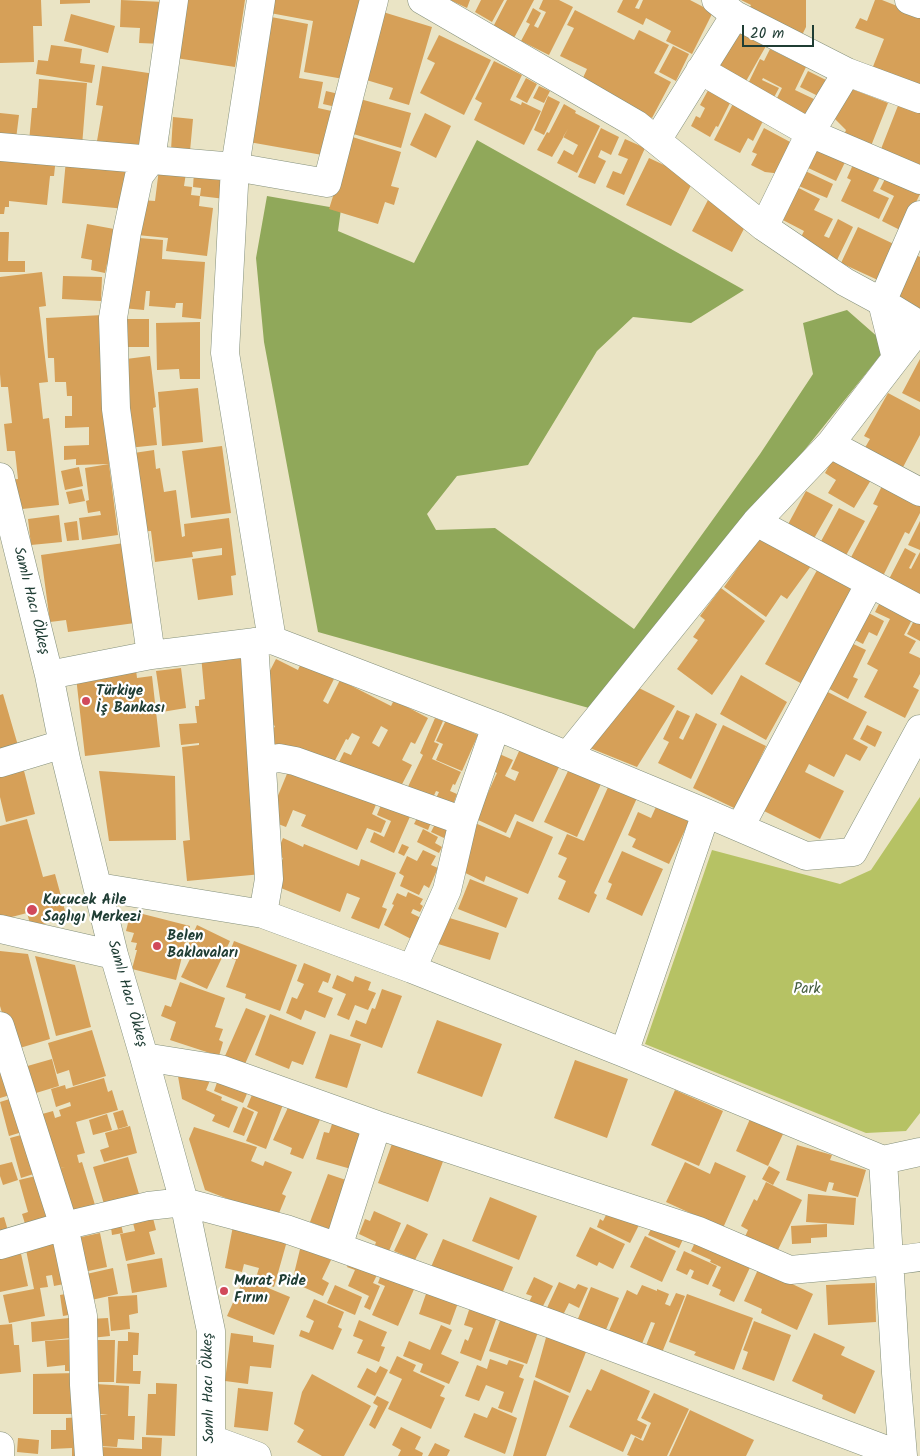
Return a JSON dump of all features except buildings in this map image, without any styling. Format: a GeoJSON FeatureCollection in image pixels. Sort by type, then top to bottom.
{"type":"FeatureCollection","features":[{"type":"Feature","properties":{"kind":"street"},"geometry":{"type":"LineString","coordinates":[[151,655],[116,409],[113,318],[127,232],[139,176],[151,160],[174,0]]}},
{"type":"Feature","properties":{"kind":"street"},"geometry":{"type":"LineString","coordinates":[[261,0],[235,167],[225,353],[263,641],[262,761],[270,880],[263,914]]}},
{"type":"Feature","properties":{"kind":"street"},"geometry":{"type":"LineString","coordinates":[[0,147],[235,167],[327,183],[374,0]]}},
{"type":"Feature","properties":{"kind":"street"},"geometry":{"type":"LineString","coordinates":[[422,0],[636,124],[764,227],[846,282],[920,326],[830,444],[756,522],[567,756]]}},
{"type":"Feature","properties":{"kind":"street"},"geometry":{"type":"LineString","coordinates":[[909,0],[920,4]]}},
{"type":"Feature","properties":{"kind":"street"},"geometry":{"type":"LineString","coordinates":[[657,140],[700,70],[726,8],[847,72],[920,99]]}},
{"type":"Feature","properties":{"kind":"street"},"geometry":{"type":"LineString","coordinates":[[700,70],[810,133],[920,180]]}},
{"type":"Feature","properties":{"kind":"street"},"geometry":{"type":"LineString","coordinates":[[764,227],[810,133],[847,72]]}},
{"type":"Feature","properties":{"kind":"street"},"geometry":{"type":"LineString","coordinates":[[896,358],[882,302],[920,216]]}},
{"type":"Feature","properties":{"kind":"street"},"geometry":{"type":"LineString","coordinates":[[830,444],[920,492]]}},
{"type":"Feature","properties":{"kind":"street","name":"Samlı Hacı Ökkeş"},"geometry":{"type":"LineString","coordinates":[[0,477],[49,675],[63,744],[114,956],[184,1202],[211,1330],[211,1448]]}},
{"type":"Feature","properties":{"kind":"street"},"geometry":{"type":"LineString","coordinates":[[756,522],[920,610]]}},
{"type":"Feature","properties":{"kind":"street"},"geometry":{"type":"LineString","coordinates":[[740,827],[870,583]]}},
{"type":"Feature","properties":{"kind":"street"},"geometry":{"type":"LineString","coordinates":[[49,675],[151,655],[263,641],[496,726],[806,856],[853,852],[920,729]]}},
{"type":"Feature","properties":{"kind":"street"},"geometry":{"type":"LineString","coordinates":[[412,969],[447,890],[463,822],[496,726]]}},
{"type":"Feature","properties":{"kind":"street"},"geometry":{"type":"LineString","coordinates":[[0,763],[63,744]]}},
{"type":"Feature","properties":{"kind":"street"},"geometry":{"type":"LineString","coordinates":[[262,761],[279,758],[295,761],[463,822]]}},
{"type":"Feature","properties":{"kind":"street"},"geometry":{"type":"LineString","coordinates":[[624,1053],[706,813]]}},
{"type":"Feature","properties":{"kind":"street"},"geometry":{"type":"LineString","coordinates":[[98,887],[263,914],[412,969],[624,1053],[884,1160],[920,1152]]}},
{"type":"Feature","properties":{"kind":"street"},"geometry":{"type":"LineString","coordinates":[[0,929],[114,956]]}},
{"type":"Feature","properties":{"kind":"street"},"geometry":{"type":"LineString","coordinates":[[0,1026],[64,1226],[83,1316],[84,1385],[89,1456]]}},
{"type":"Feature","properties":{"kind":"street"},"geometry":{"type":"LineString","coordinates":[[144,1057],[220,1069],[377,1125],[699,1231],[790,1270],[890,1262],[920,1257]]}},
{"type":"Feature","properties":{"kind":"street"},"geometry":{"type":"LineString","coordinates":[[338,1247],[377,1125]]}},
{"type":"Feature","properties":{"kind":"street"},"geometry":{"type":"LineString","coordinates":[[0,1245],[64,1226],[148,1206],[184,1202],[286,1229],[338,1247],[554,1325],[903,1456],[908,1378],[890,1262],[884,1160]]}},
{"type":"Feature","properties":{"kind":"street"},"geometry":{"type":"LineString","coordinates":[[0,1446],[0,1456]]}},
{"type":"Feature","properties":{"kind":"street"},"geometry":{"type":"LineString","coordinates":[[211,1448],[257,1456]]}},
{"type":"Feature","properties":{"kind":"green space"},"geometry":{"type":"Polygon","coordinates":[[[477,140],[744,290],[691,323],[633,317],[597,351],[528,465],[457,476],[427,514],[436,530],[495,528],[634,629],[760,454],[813,374],[803,323],[847,310],[888,346],[596,710],[318,632],[264,342],[256,258],[267,196],[341,209],[338,231],[414,263],[477,140]]]}},
{"type":"Feature","properties":{"kind":"green space","name":"Park"},"geometry":{"type":"Polygon","coordinates":[[[920,797],[920,1113],[906,1131],[866,1133],[645,1044],[712,850],[840,884],[871,870],[920,797]]]}},
{"type":"Feature","properties":{"kind":"place","name":"Türkiye İş Bankası"},"geometry":{"type":"Point","coordinates":[86,701]}},
{"type":"Feature","properties":{"kind":"place","name":"Kucucek Aile Saglıgı Merkezi"},"geometry":{"type":"Point","coordinates":[32,910]}},
{"type":"Feature","properties":{"kind":"place","name":"Belen Baklavaları"},"geometry":{"type":"Point","coordinates":[157,946]}},
{"type":"Feature","properties":{"kind":"place","name":"Murat Pide Fırını"},"geometry":{"type":"Point","coordinates":[224,1291]}}]}
